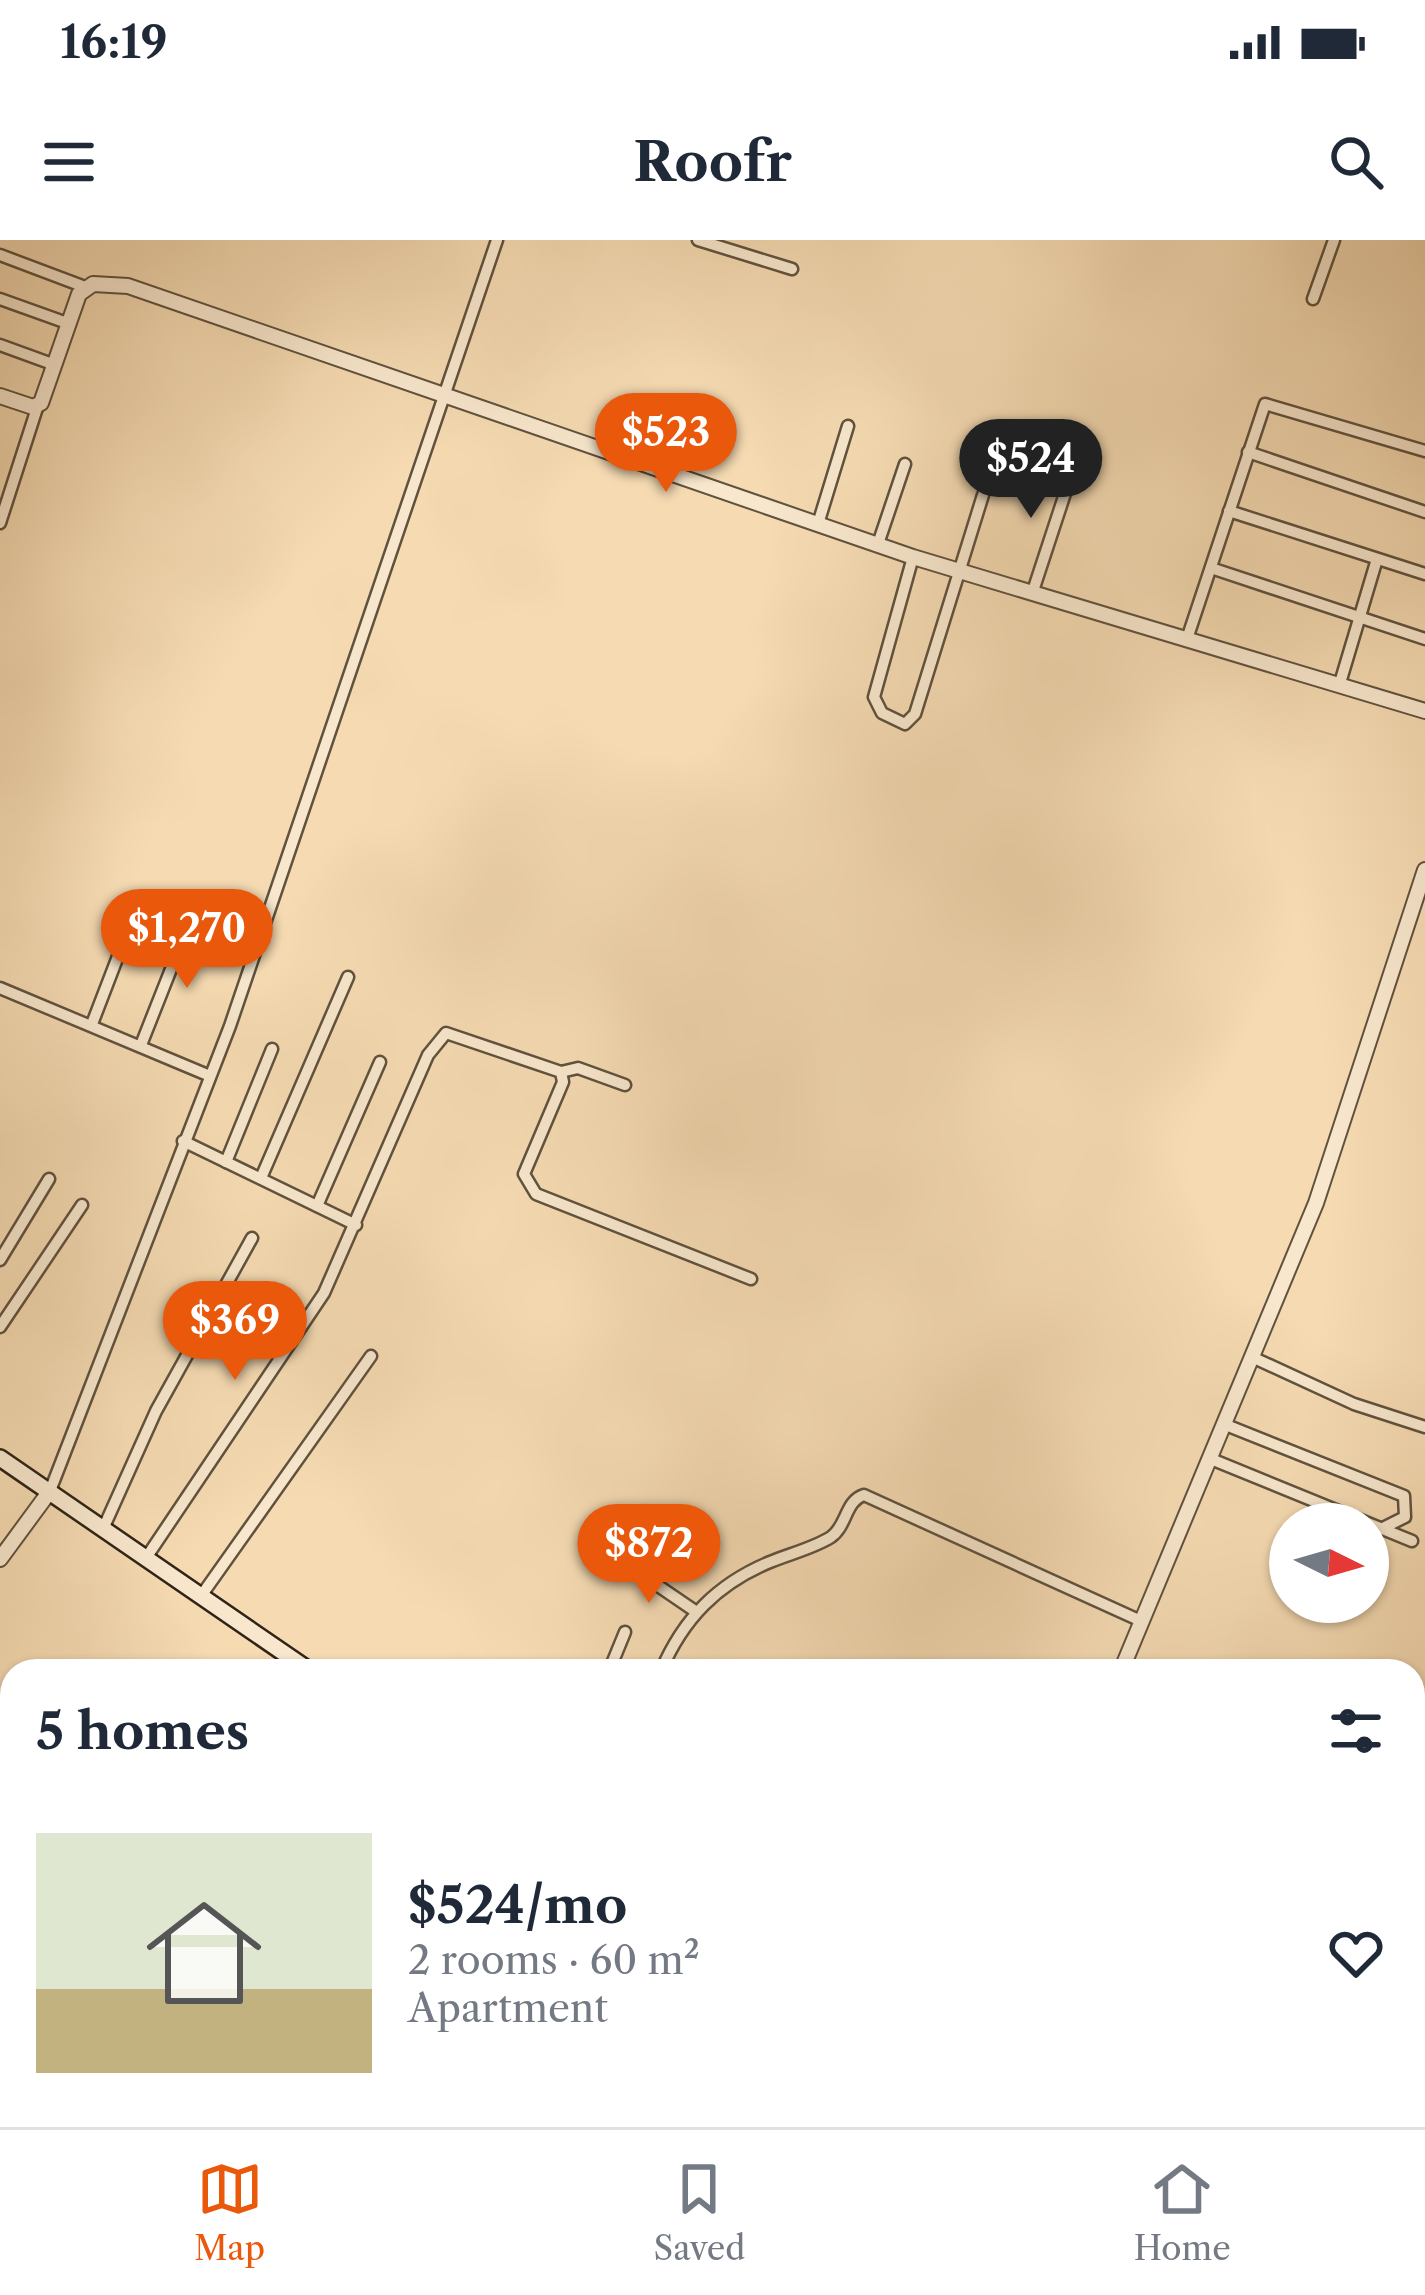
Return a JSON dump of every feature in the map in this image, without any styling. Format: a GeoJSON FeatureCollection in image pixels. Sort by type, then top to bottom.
{"type":"FeatureCollection","features":[{"type":"Feature","properties":{"kind":"main road"},"geometry":{"type":"LineString","coordinates":[[0,1458],[293,1659]]}},
{"type":"Feature","properties":{"kind":"street"},"geometry":{"type":"LineString","coordinates":[[0,1559],[50,1492],[210,1076],[497,240]]}},
{"type":"Feature","properties":{"kind":"street"},"geometry":{"type":"LineString","coordinates":[[698,240],[792,269]]}},
{"type":"Feature","properties":{"kind":"street"},"geometry":{"type":"LineString","coordinates":[[1313,299],[1334,240]]}},
{"type":"Feature","properties":{"kind":"street"},"geometry":{"type":"LineString","coordinates":[[0,255],[85,287],[128,286],[155,293],[958,572],[1188,636],[1425,711]]}},
{"type":"Feature","properties":{"kind":"street"},"geometry":{"type":"LineString","coordinates":[[0,523],[67,322],[85,287]]}},
{"type":"Feature","properties":{"kind":"street"},"geometry":{"type":"LineString","coordinates":[[0,299],[67,322]]}},
{"type":"Feature","properties":{"kind":"street"},"geometry":{"type":"LineString","coordinates":[[0,345],[55,364]]}},
{"type":"Feature","properties":{"kind":"street"},"geometry":{"type":"LineString","coordinates":[[1,399],[38,405]]}},
{"type":"Feature","properties":{"kind":"street"},"geometry":{"type":"LineString","coordinates":[[1188,636],[1248,452],[1269,403],[1425,452]]}},
{"type":"Feature","properties":{"kind":"street"},"geometry":{"type":"LineString","coordinates":[[818,524],[848,426]]}},
{"type":"Feature","properties":{"kind":"street"},"geometry":{"type":"LineString","coordinates":[[1248,452],[1425,512]]}},
{"type":"Feature","properties":{"kind":"street"},"geometry":{"type":"LineString","coordinates":[[878,544],[905,464]]}},
{"type":"Feature","properties":{"kind":"street"},"geometry":{"type":"LineString","coordinates":[[1033,590],[1074,466]]}},
{"type":"Feature","properties":{"kind":"street"},"geometry":{"type":"LineString","coordinates":[[913,557],[874,697],[882,713],[899,723],[911,723],[915,714],[983,495]]}},
{"type":"Feature","properties":{"kind":"street"},"geometry":{"type":"LineString","coordinates":[[1229,512],[1425,574]]}},
{"type":"Feature","properties":{"kind":"street"},"geometry":{"type":"LineString","coordinates":[[1340,683],[1377,559]]}},
{"type":"Feature","properties":{"kind":"street"},"geometry":{"type":"LineString","coordinates":[[1211,568],[1425,639]]}},
{"type":"Feature","properties":{"kind":"street"},"geometry":{"type":"LineString","coordinates":[[1125,1659],[1316,1203],[1425,870]]}},
{"type":"Feature","properties":{"kind":"street"},"geometry":{"type":"LineString","coordinates":[[92,1024],[140,899]]}},
{"type":"Feature","properties":{"kind":"street"},"geometry":{"type":"LineString","coordinates":[[141,1045],[190,921]]}},
{"type":"Feature","properties":{"kind":"street"},"geometry":{"type":"LineString","coordinates":[[261,1178],[348,977]]}},
{"type":"Feature","properties":{"kind":"street"},"geometry":{"type":"LineString","coordinates":[[0,988],[210,1076]]}},
{"type":"Feature","properties":{"kind":"street"},"geometry":{"type":"LineString","coordinates":[[146,1558],[196,1477],[302,1329],[356,1226],[439,1037],[467,1036],[561,1072],[578,1068],[626,1085]]}},
{"type":"Feature","properties":{"kind":"street"},"geometry":{"type":"LineString","coordinates":[[226,1162],[272,1049]]}},
{"type":"Feature","properties":{"kind":"street"},"geometry":{"type":"LineString","coordinates":[[317,1206],[380,1062]]}},
{"type":"Feature","properties":{"kind":"street"},"geometry":{"type":"LineString","coordinates":[[561,1072],[563,1082],[525,1168],[529,1188],[751,1280]]}},
{"type":"Feature","properties":{"kind":"street"},"geometry":{"type":"LineString","coordinates":[[183,1142],[356,1226]]}},
{"type":"Feature","properties":{"kind":"street"},"geometry":{"type":"LineString","coordinates":[[0,1261],[50,1179]]}},
{"type":"Feature","properties":{"kind":"street"},"geometry":{"type":"LineString","coordinates":[[0,1327],[82,1205]]}},
{"type":"Feature","properties":{"kind":"street"},"geometry":{"type":"LineString","coordinates":[[103,1528],[156,1411],[252,1238]]}},
{"type":"Feature","properties":{"kind":"street"},"geometry":{"type":"LineString","coordinates":[[201,1596],[371,1356]]}},
{"type":"Feature","properties":{"kind":"street"},"geometry":{"type":"LineString","coordinates":[[1254,1358],[1354,1404],[1425,1427]]}},
{"type":"Feature","properties":{"kind":"street"},"geometry":{"type":"LineString","coordinates":[[1226,1425],[1404,1496],[1405,1517],[1389,1524]]}},
{"type":"Feature","properties":{"kind":"street"},"geometry":{"type":"LineString","coordinates":[[1211,1459],[1319,1503]]}},
{"type":"Feature","properties":{"kind":"street"},"geometry":{"type":"LineString","coordinates":[[669,1659],[695,1611],[743,1576],[834,1534],[854,1499],[864,1495],[1141,1621]]}},
{"type":"Feature","properties":{"kind":"street"},"geometry":{"type":"LineString","coordinates":[[1389,1531],[1412,1541]]}},
{"type":"Feature","properties":{"kind":"street"},"geometry":{"type":"LineString","coordinates":[[632,1568],[695,1611]]}},
{"type":"Feature","properties":{"kind":"street"},"geometry":{"type":"LineString","coordinates":[[614,1659],[625,1632]]}}]}
